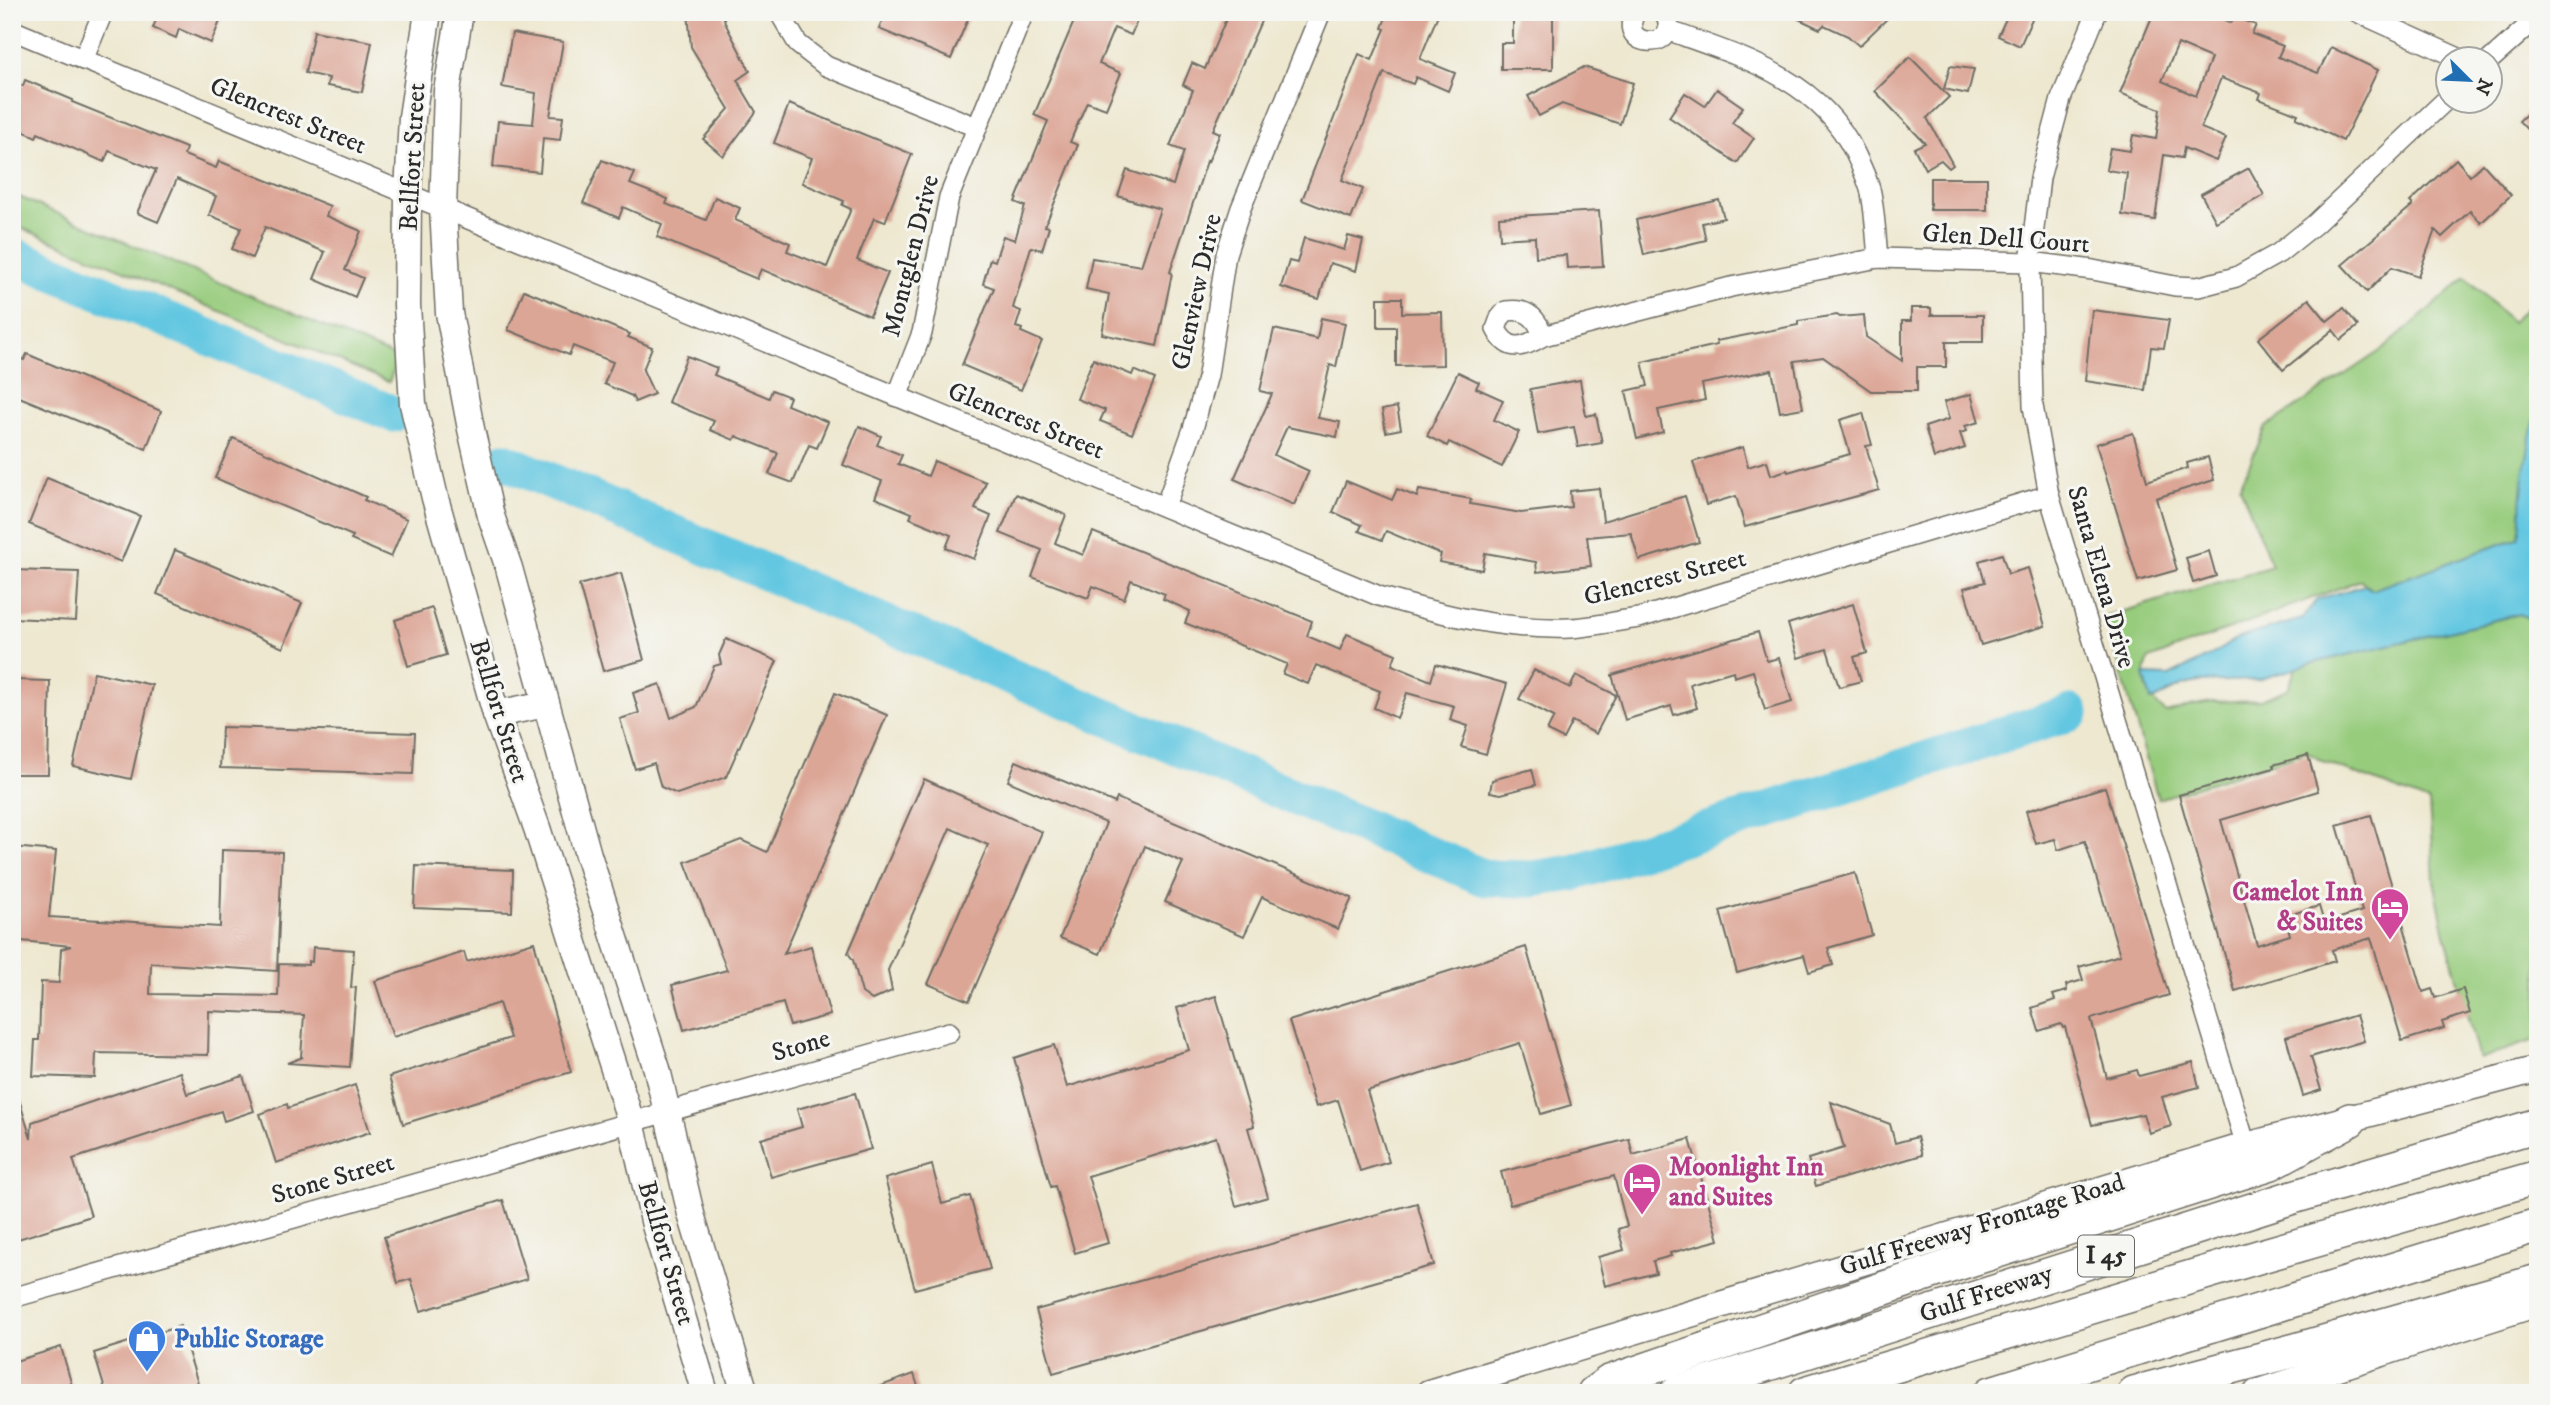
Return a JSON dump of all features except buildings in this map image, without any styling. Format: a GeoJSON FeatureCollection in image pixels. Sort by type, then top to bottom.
{"type":"FeatureCollection","features":[{"type":"Feature","properties":{"kind":"highway"},"geometry":{"type":"LineString","coordinates":[[1594,1393],[1609,1382],[1919,1276],[2271,1163],[2350,1121]]}},
{"type":"Feature","properties":{"kind":"highway","name":"Gulf Freeway"},"geometry":{"type":"LineString","coordinates":[[1677,1393],[2280,1201],[2538,1125]]}},
{"type":"Feature","properties":{"kind":"highway","name":"Gulf Freeway"},"geometry":{"type":"LineString","coordinates":[[1805,1393],[2255,1258],[2538,1177]]}},
{"type":"Feature","properties":{"kind":"highway"},"geometry":{"type":"LineString","coordinates":[[1991,1393],[2538,1225]]}},
{"type":"Feature","properties":{"kind":"highway"},"geometry":{"type":"LineString","coordinates":[[2134,1393],[2538,1281]]}},
{"type":"Feature","properties":{"kind":"main road","name":"Bellfort Street"},"geometry":{"type":"LineString","coordinates":[[428,12],[412,117],[408,193],[407,305],[413,404],[435,498],[496,714],[537,828],[631,1122],[655,1224],[705,1393]]}},
{"type":"Feature","properties":{"kind":"main road","name":"Bellfort Street"},"geometry":{"type":"LineString","coordinates":[[460,12],[447,91],[443,209],[449,313],[471,429],[491,516],[509,568],[588,855],[657,1069],[691,1214],[745,1393]]}},
{"type":"Feature","properties":{"kind":"main road"},"geometry":{"type":"LineString","coordinates":[[496,714],[546,704]]}},
{"type":"Feature","properties":{"kind":"main road","name":"Gulf Freeway Frontage Road"},"geometry":{"type":"LineString","coordinates":[[1429,1393],[2246,1146],[2350,1121],[2538,1069]]}},
{"type":"Feature","properties":{"kind":"main road"},"geometry":{"type":"LineString","coordinates":[[2257,1393],[2538,1303]]}},
{"type":"Feature","properties":{"kind":"street"},"geometry":{"type":"LineString","coordinates":[[83,61],[103,12]]}},
{"type":"Feature","properties":{"kind":"street"},"geometry":{"type":"LineString","coordinates":[[779,12],[799,44],[826,66],[976,127]]}},
{"type":"Feature","properties":{"kind":"street","name":"Montglen Drive"},"geometry":{"type":"LineString","coordinates":[[897,397],[922,333],[949,197],[1024,12]]}},
{"type":"Feature","properties":{"kind":"street","name":"Glenview Drive"},"geometry":{"type":"LineString","coordinates":[[1165,507],[1193,429],[1208,374],[1226,254],[1241,208],[1321,12]]}},
{"type":"Feature","properties":{"kind":"street"},"geometry":{"type":"LineString","coordinates":[[1636,12],[1632,28],[1643,41],[1655,42],[1664,35],[1666,21],[1753,61],[1797,85],[1829,113],[1847,136],[1871,192],[1878,258]]}},
{"type":"Feature","properties":{"kind":"street","name":"Santa Elena Drive"},"geometry":{"type":"LineString","coordinates":[[2096,12],[2061,99],[2040,177],[2029,262],[2033,406],[2049,495],[2246,1146]]}},
{"type":"Feature","properties":{"kind":"street"},"geometry":{"type":"LineString","coordinates":[[2357,12],[2434,47]]}},
{"type":"Feature","properties":{"kind":"street"},"geometry":{"type":"LineString","coordinates":[[2504,47],[2538,17]]}},
{"type":"Feature","properties":{"kind":"street","name":"Glencrest Street"},"geometry":{"type":"LineString","coordinates":[[12,30],[1379,596],[1425,610],[1509,627],[1572,628],[1639,618],[2049,495]]}},
{"type":"Feature","properties":{"kind":"street","name":"Glen Dell Court"},"geometry":{"type":"LineString","coordinates":[[1543,336],[1731,287],[1878,258],[2029,262],[2093,270],[2175,286],[2198,286],[2236,277],[2279,253],[2315,224],[2434,111]]}},
{"type":"Feature","properties":{"kind":"street","name":"Stone"},"geometry":{"type":"LineString","coordinates":[[668,1111],[949,1031]]}},
{"type":"Feature","properties":{"kind":"street","name":"Stone Street"},"geometry":{"type":"LineString","coordinates":[[12,1298],[668,1111]]}},
{"type":"Feature","properties":{"kind":"green space"},"geometry":{"type":"Polygon","coordinates":[[[12,194],[398,358],[389,382],[12,224],[12,194]]]}},
{"type":"Feature","properties":{"kind":"green space"},"geometry":{"type":"Polygon","coordinates":[[[2466,277],[2511,322],[2538,298],[2538,406],[2529,446],[2522,494],[2522,528],[2518,538],[2372,590],[2361,580],[2149,659],[2145,682],[2154,701],[2166,713],[2212,702],[2260,700],[2288,689],[2296,668],[2520,614],[2529,618],[2538,645],[2538,1039],[2479,1059],[2445,934],[2434,881],[2429,802],[2322,761],[2307,752],[2158,799],[2105,617],[2272,566],[2240,486],[2266,427],[2386,347],[2466,277]]]}},
{"type":"Feature","properties":{"kind":"water"},"geometry":{"type":"Polygon","coordinates":[[[2538,406],[2538,645],[2529,618],[2520,614],[2313,663],[2258,680],[2184,685],[2151,701],[2144,675],[2169,676],[2208,657],[2238,638],[2302,619],[2318,599],[2365,585],[2372,590],[2518,538],[2524,472],[2538,406]]]}},
{"type":"Feature","properties":{"kind":"waterway"},"geometry":{"type":"LineString","coordinates":[[12,255],[393,414]]}},
{"type":"Feature","properties":{"kind":"waterway"},"geometry":{"type":"LineString","coordinates":[[504,461],[1485,878],[1532,879],[1573,873],[2071,713]]}},
{"type":"Feature","properties":{"kind":"place","name":"Camelot Inn & Suites"},"geometry":{"type":"Point","coordinates":[2390,941]}},
{"type":"Feature","properties":{"kind":"place","name":"Moonlight Inn and Suites"},"geometry":{"type":"Point","coordinates":[1642,1216]}},
{"type":"Feature","properties":{"kind":"place","name":"Public Storage"},"geometry":{"type":"Point","coordinates":[147,1373]}}]}
